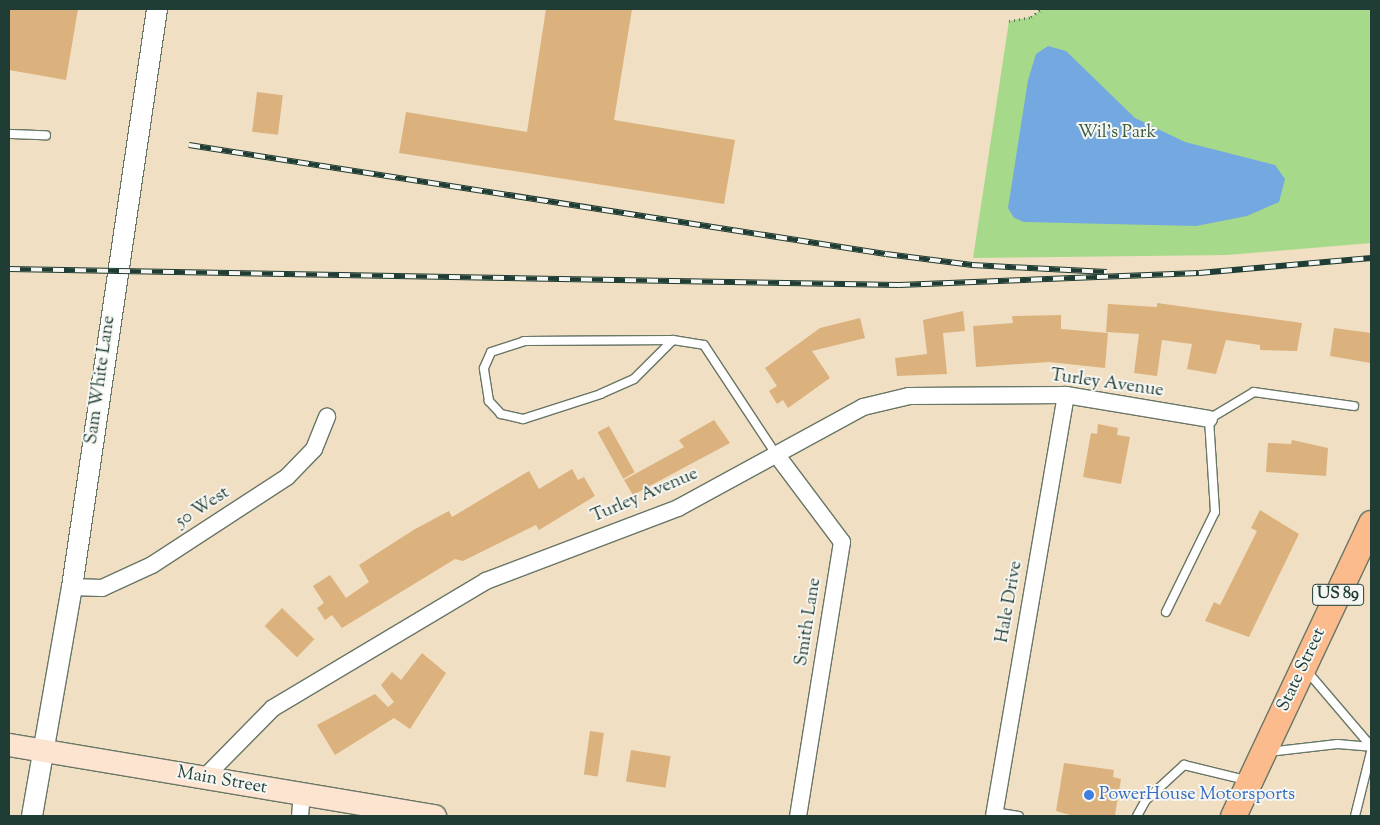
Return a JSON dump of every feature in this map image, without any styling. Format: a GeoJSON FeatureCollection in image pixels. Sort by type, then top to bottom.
{"type":"FeatureCollection","features":[{"type":"Feature","properties":{"kind":"main road","name":"State Street"},"geometry":{"type":"LineString","coordinates":[[1233,816],[1371,523]]}},
{"type":"Feature","properties":{"kind":"main road","name":"Main Street"},"geometry":{"type":"LineString","coordinates":[[9,745],[204,778],[301,806],[435,816]]}},
{"type":"Feature","properties":{"kind":"street","name":"Sam White Lane"},"geometry":{"type":"LineString","coordinates":[[32,816],[72,587],[157,9]]}},
{"type":"Feature","properties":{"kind":"street","name":"Turley Avenue"},"geometry":{"type":"LineString","coordinates":[[204,778],[273,708],[486,580],[678,508],[849,414],[884,400],[1066,395],[1209,419]]}},
{"type":"Feature","properties":{"kind":"street","name":"Hale Drive"},"geometry":{"type":"LineString","coordinates":[[994,814],[1066,395]]}},
{"type":"Feature","properties":{"kind":"street","name":"50 West"},"geometry":{"type":"LineString","coordinates":[[72,587],[102,588],[128,577],[287,477],[314,449],[327,417]]}},
{"type":"Feature","properties":{"kind":"street","name":"Smith Lane"},"geometry":{"type":"LineString","coordinates":[[776,454],[842,542],[798,816]]}},
{"type":"Feature","properties":{"kind":"lane"},"geometry":{"type":"LineString","coordinates":[[9,134],[46,135]]}},
{"type":"Feature","properties":{"kind":"lane"},"geometry":{"type":"LineString","coordinates":[[673,340],[634,379],[601,394],[523,419],[501,414],[489,401],[484,368],[491,352],[524,341],[673,340],[704,345],[776,454]]}},
{"type":"Feature","properties":{"kind":"lane"},"geometry":{"type":"LineString","coordinates":[[1166,612],[1215,512],[1209,419],[1254,392],[1354,406]]}},
{"type":"Feature","properties":{"kind":"lane"},"geometry":{"type":"LineString","coordinates":[[1304,667],[1371,747]]}},
{"type":"Feature","properties":{"kind":"lane"},"geometry":{"type":"LineString","coordinates":[[1264,752],[1338,744],[1371,747]]}},
{"type":"Feature","properties":{"kind":"lane"},"geometry":{"type":"LineString","coordinates":[[1355,816],[1371,752]]}},
{"type":"Feature","properties":{"kind":"lane"},"geometry":{"type":"LineString","coordinates":[[1137,816],[1146,800],[1184,765],[1250,782]]}},
{"type":"Feature","properties":{"kind":"lane"},"geometry":{"type":"LineString","coordinates":[[994,814],[1019,816]]}},
{"type":"Feature","properties":{"kind":"path"},"geometry":{"type":"LineString","coordinates":[[1009,21],[1031,18],[1042,9]]}},
{"type":"Feature","properties":{"kind":"green space","name":"Wil's Park"},"geometry":{"type":"Polygon","coordinates":[[[1042,9],[1371,9],[1371,243],[1227,255],[973,258],[1009,21],[1031,17],[1042,9]]]}},
{"type":"Feature","properties":{"kind":"water"},"geometry":{"type":"Polygon","coordinates":[[[1048,46],[1066,51],[1135,118],[1185,142],[1275,165],[1285,179],[1279,202],[1247,216],[1196,226],[1024,222],[1014,218],[1008,208],[1028,80],[1036,54],[1048,46]]]}},
{"type":"Feature","properties":{"kind":"building"},"geometry":{"type":"Polygon","coordinates":[[[9,9],[78,9],[66,80],[9,70],[9,9]]]}},
{"type":"Feature","properties":{"kind":"building"},"geometry":{"type":"Polygon","coordinates":[[[546,9],[632,9],[614,120],[735,140],[724,204],[399,153],[406,112],[527,132],[546,9]]]}},
{"type":"Feature","properties":{"kind":"building"},"geometry":{"type":"Polygon","coordinates":[[[257,92],[283,95],[278,135],[252,132],[257,92]]]}},
{"type":"Feature","properties":{"kind":"building"},"geometry":{"type":"Polygon","coordinates":[[[1157,303],[1302,323],[1297,351],[1260,350],[1260,345],[1226,340],[1216,374],[1187,369],[1192,344],[1162,340],[1157,376],[1134,373],[1139,334],[1106,332],[1108,304],[1157,307],[1157,303]]]}},
{"type":"Feature","properties":{"kind":"building"},"geometry":{"type":"Polygon","coordinates":[[[963,311],[965,331],[943,333],[947,374],[897,376],[895,358],[927,354],[923,320],[963,311]]]}},
{"type":"Feature","properties":{"kind":"building"},"geometry":{"type":"Polygon","coordinates":[[[1061,315],[1061,329],[1108,333],[1105,368],[1049,362],[976,367],[973,326],[1013,323],[1012,316],[1061,315]]]}},
{"type":"Feature","properties":{"kind":"building"},"geometry":{"type":"Polygon","coordinates":[[[860,318],[865,338],[812,351],[830,378],[788,408],[783,400],[777,404],[769,391],[777,386],[765,368],[820,328],[860,318]]]}},
{"type":"Feature","properties":{"kind":"building"},"geometry":{"type":"Polygon","coordinates":[[[1334,328],[1371,333],[1371,363],[1330,356],[1334,328]]]}},
{"type":"Feature","properties":{"kind":"building"},"geometry":{"type":"Polygon","coordinates":[[[714,420],[730,443],[633,495],[624,480],[684,447],[679,440],[714,420]]]}},
{"type":"Feature","properties":{"kind":"building"},"geometry":{"type":"Polygon","coordinates":[[[1098,424],[1118,428],[1117,435],[1130,437],[1121,484],[1083,477],[1091,433],[1097,434],[1098,424]]]}},
{"type":"Feature","properties":{"kind":"building"},"geometry":{"type":"Polygon","coordinates":[[[609,426],[635,472],[623,479],[598,432],[609,426]]]}},
{"type":"Feature","properties":{"kind":"building"},"geometry":{"type":"Polygon","coordinates":[[[1292,440],[1328,448],[1326,476],[1266,472],[1268,443],[1291,444],[1292,440]]]}},
{"type":"Feature","properties":{"kind":"building"},"geometry":{"type":"Polygon","coordinates":[[[572,469],[578,480],[584,477],[595,496],[539,530],[536,525],[463,561],[455,559],[342,628],[332,615],[325,620],[317,608],[324,603],[313,586],[330,575],[346,598],[369,582],[359,565],[415,529],[449,511],[452,517],[529,471],[539,489],[572,469]]]}},
{"type":"Feature","properties":{"kind":"building"},"geometry":{"type":"Polygon","coordinates":[[[1260,510],[1299,534],[1249,637],[1205,621],[1214,602],[1220,605],[1257,531],[1251,528],[1260,510]]]}},
{"type":"Feature","properties":{"kind":"building"},"geometry":{"type":"Polygon","coordinates":[[[282,608],[314,639],[297,657],[265,626],[282,608]]]}},
{"type":"Feature","properties":{"kind":"building"},"geometry":{"type":"Polygon","coordinates":[[[422,653],[446,673],[410,729],[394,718],[335,755],[317,725],[375,694],[388,707],[394,702],[381,685],[392,672],[401,680],[422,653]]]}},
{"type":"Feature","properties":{"kind":"building"},"geometry":{"type":"Polygon","coordinates":[[[590,731],[604,733],[598,777],[584,775],[590,731]]]}},
{"type":"Feature","properties":{"kind":"building"},"geometry":{"type":"Polygon","coordinates":[[[631,750],[671,756],[666,788],[626,782],[631,750]]]}},
{"type":"Feature","properties":{"kind":"building","name":"PowerHouse Motorsports"},"geometry":{"type":"Polygon","coordinates":[[[1064,763],[1114,770],[1113,777],[1121,779],[1115,815],[1074,816],[1056,811],[1064,763]]]}},
{"type":"Feature","properties":{"kind":"railway"},"geometry":{"type":"LineString","coordinates":[[189,145],[886,254],[972,265],[1107,272]]}},
{"type":"Feature","properties":{"kind":"railway"},"geometry":{"type":"LineString","coordinates":[[9,269],[899,285],[1199,273],[1371,258]]}},
{"type":"Feature","properties":{"kind":"place","name":"PowerHouse Motorsports"},"geometry":{"type":"Point","coordinates":[1089,795]}}]}
